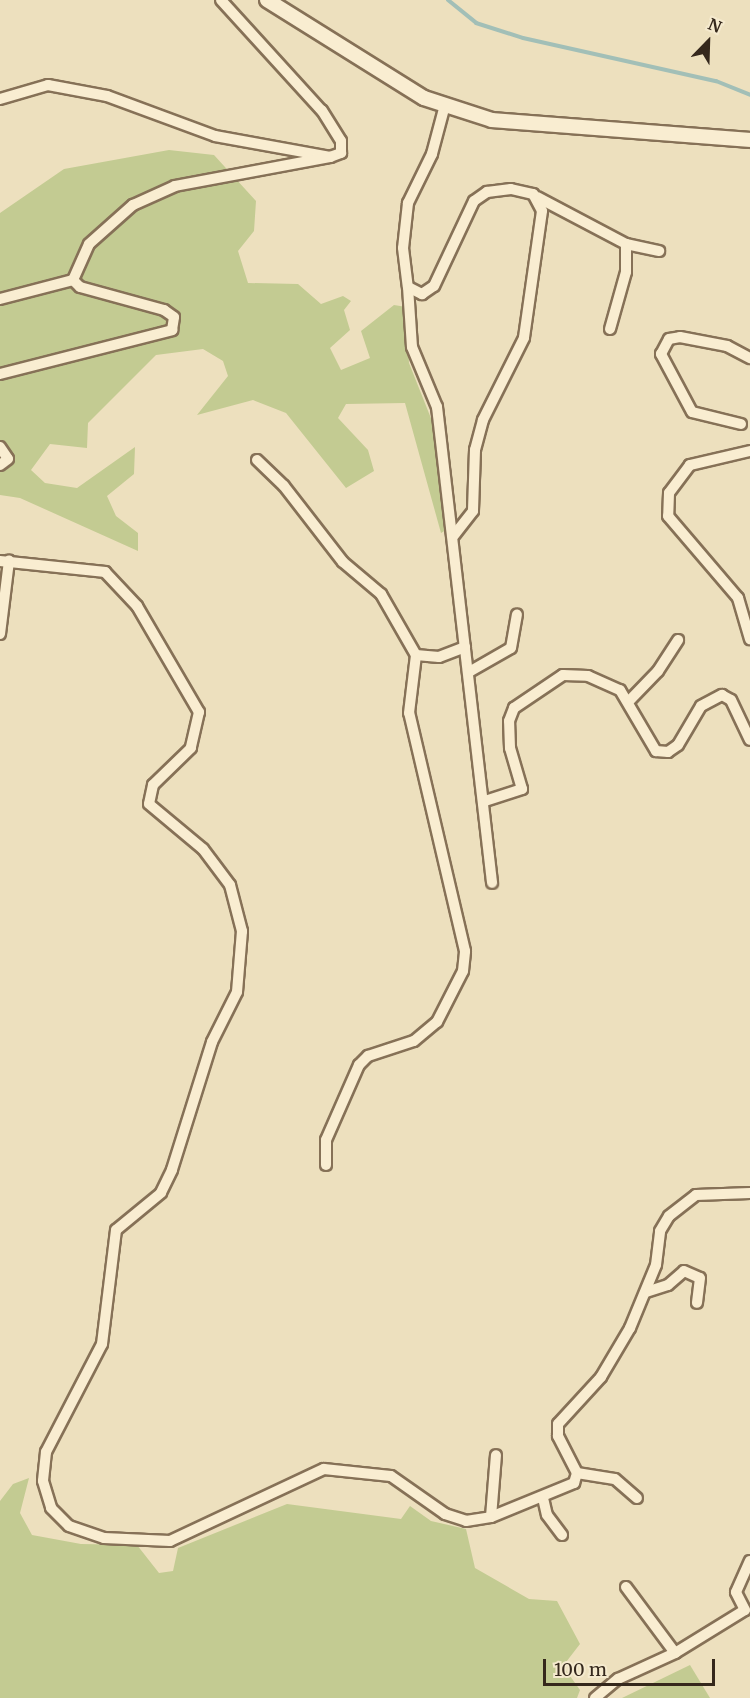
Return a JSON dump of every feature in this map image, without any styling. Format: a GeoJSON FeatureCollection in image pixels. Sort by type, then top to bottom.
{"type":"FeatureCollection","features":[{"type":"Feature","properties":{"kind":"street"},"geometry":{"type":"LineString","coordinates":[[73,280],[89,244],[133,205],[175,186],[341,153],[341,141],[322,111],[221,0]]}},
{"type":"Feature","properties":{"kind":"street"},"geometry":{"type":"LineString","coordinates":[[267,0],[351,56],[445,105],[492,120],[750,140]]}},
{"type":"Feature","properties":{"kind":"street"},"geometry":{"type":"LineString","coordinates":[[0,99],[48,85],[107,96],[215,136],[330,157]]}},
{"type":"Feature","properties":{"kind":"street"},"geometry":{"type":"LineString","coordinates":[[445,105],[432,154],[408,203],[403,248],[412,347],[437,406],[454,535],[465,647],[486,801],[492,883]]}},
{"type":"Feature","properties":{"kind":"street"},"geometry":{"type":"LineString","coordinates":[[408,287],[422,294],[434,286],[474,201],[500,188],[537,197],[626,244],[659,251]]}},
{"type":"Feature","properties":{"kind":"street"},"geometry":{"type":"LineString","coordinates":[[454,535],[473,511],[475,450],[483,420],[524,338],[542,211],[537,197]]}},
{"type":"Feature","properties":{"kind":"street"},"geometry":{"type":"LineString","coordinates":[[610,329],[626,272],[626,244]]}},
{"type":"Feature","properties":{"kind":"street"},"geometry":{"type":"LineString","coordinates":[[0,299],[73,280]]}},
{"type":"Feature","properties":{"kind":"street"},"geometry":{"type":"LineString","coordinates":[[0,374],[172,330],[174,317],[164,310],[80,287],[73,280]]}},
{"type":"Feature","properties":{"kind":"street"},"geometry":{"type":"LineString","coordinates":[[741,424],[692,412],[660,354],[669,339],[680,337],[727,346],[750,358]]}},
{"type":"Feature","properties":{"kind":"street"},"geometry":{"type":"LineString","coordinates":[[0,447],[8,459],[0,465]]}},
{"type":"Feature","properties":{"kind":"street"},"geometry":{"type":"LineString","coordinates":[[750,451],[690,465],[669,493],[668,516],[738,598],[750,639]]}},
{"type":"Feature","properties":{"kind":"street"},"geometry":{"type":"LineString","coordinates":[[257,460],[284,486],[343,562],[381,594],[416,655],[409,713],[465,951],[463,971],[437,1022],[414,1041],[368,1056],[359,1065],[326,1140],[326,1165]]}},
{"type":"Feature","properties":{"kind":"street"},"geometry":{"type":"LineString","coordinates":[[0,634],[4,561],[105,572],[137,606],[199,712],[191,748],[153,785],[149,804],[203,849],[230,885],[242,931],[237,992],[212,1042],[172,1170],[161,1193],[116,1230],[111,1246],[102,1344],[46,1452],[43,1481],[51,1508],[69,1526],[104,1538],[170,1541],[299,1476],[353,1468],[391,1476],[445,1514],[466,1521],[491,1517],[543,1498],[574,1483],[578,1473]]}},
{"type":"Feature","properties":{"kind":"street"},"geometry":{"type":"LineString","coordinates":[[469,672],[511,648],[517,615]]}},
{"type":"Feature","properties":{"kind":"street"},"geometry":{"type":"LineString","coordinates":[[630,700],[658,671],[678,640]]}},
{"type":"Feature","properties":{"kind":"street"},"geometry":{"type":"LineString","coordinates":[[416,655],[431,658],[465,647]]}},
{"type":"Feature","properties":{"kind":"street"},"geometry":{"type":"LineString","coordinates":[[486,801],[522,789],[510,748],[509,721],[514,708],[547,682],[588,676],[606,681],[630,700],[656,751],[668,752],[678,745],[701,706],[722,695],[731,700],[750,740]]}},
{"type":"Feature","properties":{"kind":"street"},"geometry":{"type":"LineString","coordinates":[[578,1473],[558,1436],[558,1424],[601,1377],[646,1292],[660,1231],[681,1202],[696,1195],[750,1193]]}},
{"type":"Feature","properties":{"kind":"street"},"geometry":{"type":"LineString","coordinates":[[646,1292],[668,1285],[684,1271],[700,1278],[697,1303]]}},
{"type":"Feature","properties":{"kind":"street"},"geometry":{"type":"LineString","coordinates":[[491,1517],[496,1455]]}},
{"type":"Feature","properties":{"kind":"street"},"geometry":{"type":"LineString","coordinates":[[578,1473],[615,1479],[638,1498]]}},
{"type":"Feature","properties":{"kind":"street"},"geometry":{"type":"LineString","coordinates":[[543,1498],[547,1515],[562,1535]]}},
{"type":"Feature","properties":{"kind":"street"},"geometry":{"type":"LineString","coordinates":[[595,1698],[618,1680],[675,1653],[748,1613],[736,1592],[750,1561]]}},
{"type":"Feature","properties":{"kind":"street"},"geometry":{"type":"LineString","coordinates":[[626,1587],[675,1653]]}},
{"type":"Feature","properties":{"kind":"green space"},"geometry":{"type":"Polygon","coordinates":[[[169,150],[214,155],[256,201],[254,231],[238,251],[248,283],[298,284],[321,304],[343,296],[351,301],[344,310],[350,330],[330,348],[341,370],[370,358],[361,331],[394,305],[406,307],[409,363],[438,436],[446,530],[441,533],[405,403],[346,404],[338,418],[368,450],[374,471],[346,488],[286,413],[253,400],[197,415],[228,376],[223,361],[203,349],[156,355],[88,423],[87,448],[50,444],[31,470],[45,483],[77,488],[135,447],[134,474],[107,496],[116,516],[138,533],[138,551],[20,498],[0,495],[0,213],[64,169],[169,150]]]}},
{"type":"Feature","properties":{"kind":"green space"},"geometry":{"type":"Polygon","coordinates":[[[29,1478],[20,1513],[32,1535],[81,1544],[137,1545],[159,1573],[173,1571],[178,1548],[287,1504],[401,1519],[410,1506],[431,1521],[466,1529],[475,1568],[529,1599],[557,1601],[580,1644],[563,1666],[580,1690],[577,1698],[0,1698],[0,1501],[13,1484],[29,1478]]]}},
{"type":"Feature","properties":{"kind":"green space"},"geometry":{"type":"Polygon","coordinates":[[[690,1665],[710,1698],[622,1698],[690,1665]]]}},
{"type":"Feature","properties":{"kind":"waterway"},"geometry":{"type":"LineString","coordinates":[[448,0],[476,23],[523,38],[716,81],[750,95]]}}]}
